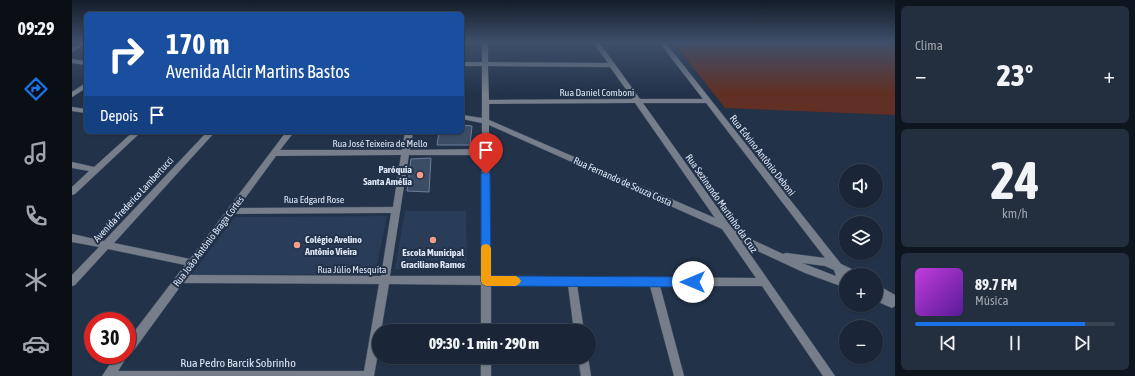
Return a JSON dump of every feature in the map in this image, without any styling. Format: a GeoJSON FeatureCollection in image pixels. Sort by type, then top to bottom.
{"type":"FeatureCollection","features":[{"type":"Feature","properties":{"kind":"street"},"geometry":{"type":"LineString","coordinates":[[486,60],[486,324]]}},
{"type":"Feature","properties":{"kind":"street","name":"Rua Sezinando Martinho da Cruz"},"geometry":{"type":"LineString","coordinates":[[608,60],[830,376]]}},
{"type":"Feature","properties":{"kind":"street","name":"Rua Edvino Antônio Deboni"},"geometry":{"type":"LineString","coordinates":[[676,60],[837,266],[839,271]]}},
{"type":"Feature","properties":{"kind":"street"},"geometry":{"type":"LineString","coordinates":[[72,61],[84,63]]}},
{"type":"Feature","properties":{"kind":"street"},"geometry":{"type":"LineString","coordinates":[[464,64],[612,65]]}},
{"type":"Feature","properties":{"kind":"street"},"geometry":{"type":"LineString","coordinates":[[72,95],[84,86]]}},
{"type":"Feature","properties":{"kind":"street","name":"Rua Daniel Comboni"},"geometry":{"type":"LineString","coordinates":[[486,102],[708,101]]}},
{"type":"Feature","properties":{"kind":"street"},"geometry":{"type":"LineString","coordinates":[[72,109],[84,111]]}},
{"type":"Feature","properties":{"kind":"street","name":"Rua Fernando de Souza Costa"},"geometry":{"type":"LineString","coordinates":[[464,117],[486,121],[726,227],[747,241],[808,270],[839,281]]}},
{"type":"Feature","properties":{"kind":"street"},"geometry":{"type":"LineString","coordinates":[[72,192],[135,134]]}},
{"type":"Feature","properties":{"kind":"street","name":"Avenida Frederico Lambertucci"},"geometry":{"type":"LineString","coordinates":[[72,282],[209,134]]}},
{"type":"Feature","properties":{"kind":"street","name":"Rua João Antônio Braga Cortes"},"geometry":{"type":"LineString","coordinates":[[136,338],[288,134]]}},
{"type":"Feature","properties":{"kind":"street"},"geometry":{"type":"LineString","coordinates":[[369,376],[409,134]]}},
{"type":"Feature","properties":{"kind":"street","name":"Rua José Teixeira de Mello"},"geometry":{"type":"LineString","coordinates":[[274,153],[486,152]]}},
{"type":"Feature","properties":{"kind":"street"},"geometry":{"type":"LineString","coordinates":[[72,165],[96,170]]}},
{"type":"Feature","properties":{"kind":"street","name":"Rua Edgard Rose"},"geometry":{"type":"LineString","coordinates":[[231,211],[396,210]]}},
{"type":"Feature","properties":{"kind":"street"},"geometry":{"type":"LineString","coordinates":[[72,238],[192,263]]}},
{"type":"Feature","properties":{"kind":"street","name":"Rua Fernando de Souza Costa"},"geometry":{"type":"LineString","coordinates":[[779,256],[816,260],[841,268]]}},
{"type":"Feature","properties":{"kind":"street","name":"Rua Júlio Mesquita"},"geometry":{"type":"LineString","coordinates":[[180,279],[764,282]]}},
{"type":"Feature","properties":{"kind":"street"},"geometry":{"type":"LineString","coordinates":[[572,281],[578,324]]}},
{"type":"Feature","properties":{"kind":"street"},"geometry":{"type":"LineString","coordinates":[[654,282],[679,376]]}},
{"type":"Feature","properties":{"kind":"street"},"geometry":{"type":"LineString","coordinates":[[883,292],[895,300]]}},
{"type":"Feature","properties":{"kind":"street"},"geometry":{"type":"LineString","coordinates":[[883,299],[895,304]]}},
{"type":"Feature","properties":{"kind":"street"},"geometry":{"type":"LineString","coordinates":[[107,376],[116,364]]}},
{"type":"Feature","properties":{"kind":"street"},"geometry":{"type":"LineString","coordinates":[[486,364],[486,376]]}},
{"type":"Feature","properties":{"kind":"street"},"geometry":{"type":"LineString","coordinates":[[584,364],[586,376]]}},
{"type":"Feature","properties":{"kind":"street","name":"Rua Pedro Barcik Sobrinho"},"geometry":{"type":"LineString","coordinates":[[107,376],[369,376]]}},
{"type":"Feature","properties":{"kind":"shaded area"},"geometry":{"type":"Polygon","coordinates":[[[687,60],[895,60],[895,115],[725,108],[687,60]]]}},
{"type":"Feature","properties":{"kind":"shaded area","name":"Escola Municipal Graciliano Ramos"},"geometry":{"type":"Polygon","coordinates":[[[405,211],[466,211],[467,269],[395,269],[405,211]]]}},
{"type":"Feature","properties":{"kind":"shaded area","name":"Colégio Avelino Antônio Vieira"},"geometry":{"type":"Polygon","coordinates":[[[387,216],[375,274],[191,275],[235,217],[387,216]]]}},
{"type":"Feature","properties":{"kind":"building"},"geometry":{"type":"Polygon","coordinates":[[[464,125],[472,126],[470,145],[437,145],[439,134],[464,134],[464,125]]]}},
{"type":"Feature","properties":{"kind":"building","name":"Paróquia Santa Amélia"},"geometry":{"type":"Polygon","coordinates":[[[431,158],[429,192],[407,191],[411,159],[431,158]]]}},
{"type":"Feature","properties":{"kind":"slow traffic"},"geometry":{"type":"LineString","coordinates":[[486,248],[486,281],[516,281]]}},
{"type":"Feature","properties":{"kind":"place","name":"Paróquia Santa Amélia"},"geometry":{"type":"Point","coordinates":[420,175]}},
{"type":"Feature","properties":{"kind":"place","name":"Escola Municipal Graciliano Ramos"},"geometry":{"type":"Point","coordinates":[433,240]}},
{"type":"Feature","properties":{"kind":"place","name":"Colégio Avelino Antônio Vieira"},"geometry":{"type":"Point","coordinates":[297,245]}},
{"type":"Feature","properties":{"kind":"route"},"geometry":{"type":"LineString","coordinates":[[486,174],[486,281],[693,282]]}}]}
